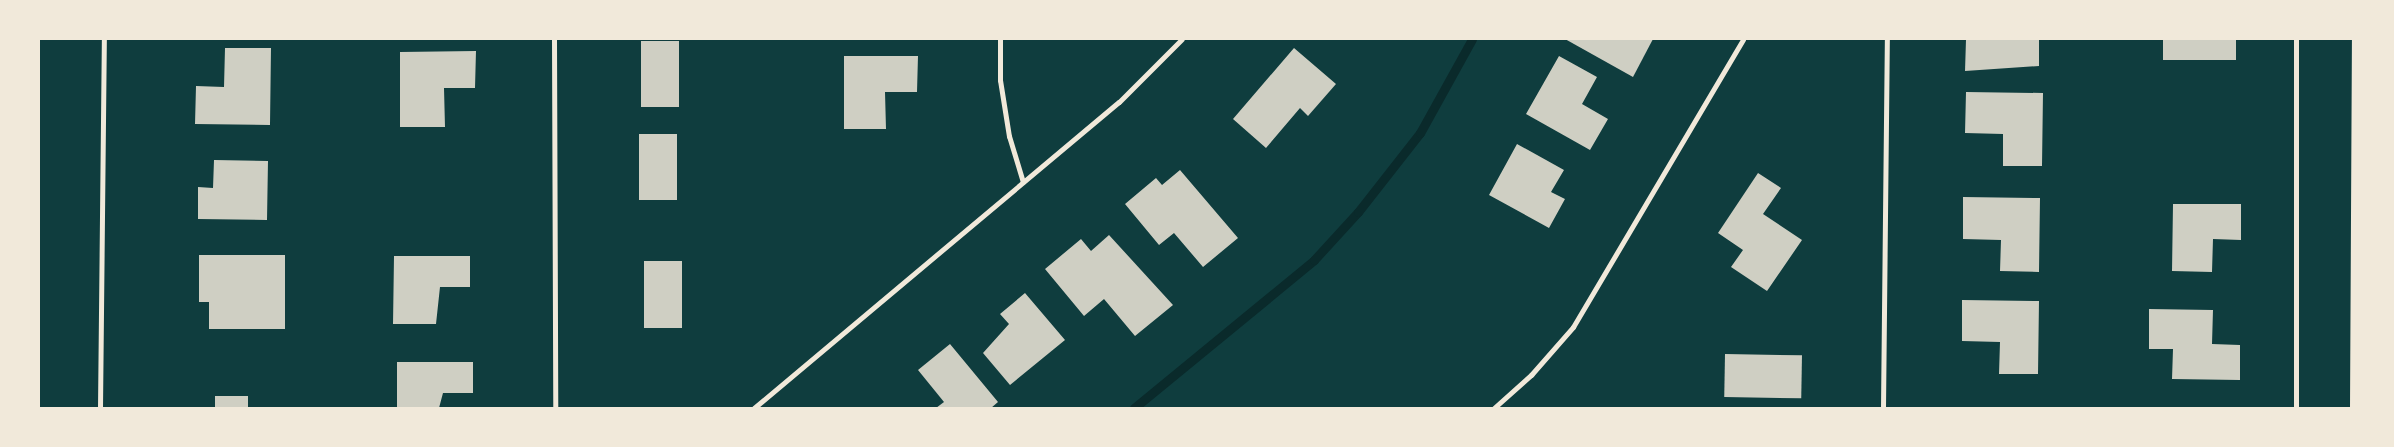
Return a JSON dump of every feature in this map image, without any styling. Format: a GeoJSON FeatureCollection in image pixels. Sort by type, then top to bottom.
{"type":"FeatureCollection","features":[{"type":"Feature","properties":{"kind":"street"},"geometry":{"type":"LineString","coordinates":[[100,408],[104,39]]}},
{"type":"Feature","properties":{"kind":"street"},"geometry":{"type":"LineString","coordinates":[[554,39],[555,408]]}},
{"type":"Feature","properties":{"kind":"street"},"geometry":{"type":"LineString","coordinates":[[1000,39],[1000,80],[1009,136],[1023,182]]}},
{"type":"Feature","properties":{"kind":"street"},"geometry":{"type":"LineString","coordinates":[[754,408],[1119,102],[1182,39]]}},
{"type":"Feature","properties":{"kind":"street"},"geometry":{"type":"LineString","coordinates":[[1494,408],[1531,375],[1573,327],[1743,39]]}},
{"type":"Feature","properties":{"kind":"street"},"geometry":{"type":"LineString","coordinates":[[1882,408],[1887,39]]}},
{"type":"Feature","properties":{"kind":"street"},"geometry":{"type":"LineString","coordinates":[[2296,39],[2296,408]]}},
{"type":"Feature","properties":{"kind":"street"},"geometry":{"type":"LineString","coordinates":[[2352,408],[2354,39]]}},
{"type":"Feature","properties":{"kind":"building"},"geometry":{"type":"Polygon","coordinates":[[[1565,39],[1653,39],[1633,77],[1565,39]]]}},
{"type":"Feature","properties":{"kind":"building"},"geometry":{"type":"Polygon","coordinates":[[[1966,39],[2039,39],[2039,66],[1965,71],[1966,39]]]}},
{"type":"Feature","properties":{"kind":"building"},"geometry":{"type":"Polygon","coordinates":[[[2163,39],[2236,39],[2236,60],[2163,60],[2163,39]]]}},
{"type":"Feature","properties":{"kind":"building"},"geometry":{"type":"Polygon","coordinates":[[[641,41],[679,41],[679,107],[641,107],[641,41]]]}},
{"type":"Feature","properties":{"kind":"building"},"geometry":{"type":"Polygon","coordinates":[[[225,48],[271,48],[270,125],[195,124],[196,86],[224,87],[225,48]]]}},
{"type":"Feature","properties":{"kind":"building"},"geometry":{"type":"Polygon","coordinates":[[[1294,48],[1336,84],[1308,116],[1300,108],[1266,148],[1233,119],[1294,48]]]}},
{"type":"Feature","properties":{"kind":"building"},"geometry":{"type":"Polygon","coordinates":[[[476,51],[475,88],[444,88],[445,127],[400,127],[400,52],[476,51]]]}},
{"type":"Feature","properties":{"kind":"building"},"geometry":{"type":"Polygon","coordinates":[[[844,56],[918,56],[917,92],[885,92],[886,129],[844,129],[844,56]]]}},
{"type":"Feature","properties":{"kind":"building"},"geometry":{"type":"Polygon","coordinates":[[[1559,56],[1597,77],[1582,104],[1608,119],[1590,150],[1526,114],[1559,56]]]}},
{"type":"Feature","properties":{"kind":"building"},"geometry":{"type":"Polygon","coordinates":[[[1966,92],[2043,93],[2042,166],[2003,166],[2003,134],[1965,133],[1966,92]]]}},
{"type":"Feature","properties":{"kind":"building"},"geometry":{"type":"Polygon","coordinates":[[[639,134],[677,134],[677,200],[639,200],[639,134]]]}},
{"type":"Feature","properties":{"kind":"building"},"geometry":{"type":"Polygon","coordinates":[[[1517,144],[1564,170],[1551,192],[1565,199],[1549,228],[1489,195],[1517,144]]]}},
{"type":"Feature","properties":{"kind":"building"},"geometry":{"type":"Polygon","coordinates":[[[214,160],[268,161],[267,220],[198,219],[198,187],[213,188],[214,160]]]}},
{"type":"Feature","properties":{"kind":"building"},"geometry":{"type":"Polygon","coordinates":[[[1180,170],[1238,238],[1203,267],[1174,233],[1159,245],[1125,204],[1156,178],[1162,185],[1180,170]]]}},
{"type":"Feature","properties":{"kind":"building"},"geometry":{"type":"Polygon","coordinates":[[[1758,173],[1781,188],[1763,214],[1802,240],[1767,291],[1731,267],[1743,250],[1718,233],[1758,173]]]}},
{"type":"Feature","properties":{"kind":"building"},"geometry":{"type":"Polygon","coordinates":[[[1963,197],[2040,198],[2039,272],[2000,271],[2001,240],[1963,239],[1963,197]]]}},
{"type":"Feature","properties":{"kind":"building"},"geometry":{"type":"Polygon","coordinates":[[[2173,204],[2241,204],[2241,240],[2213,239],[2212,272],[2172,271],[2173,204]]]}},
{"type":"Feature","properties":{"kind":"building"},"geometry":{"type":"Polygon","coordinates":[[[1109,235],[1173,305],[1135,336],[1104,299],[1084,316],[1045,269],[1081,239],[1091,251],[1109,235]]]}},
{"type":"Feature","properties":{"kind":"building"},"geometry":{"type":"Polygon","coordinates":[[[199,255],[285,255],[285,329],[209,329],[209,302],[199,302],[199,255]]]}},
{"type":"Feature","properties":{"kind":"building"},"geometry":{"type":"Polygon","coordinates":[[[394,256],[470,256],[470,287],[440,287],[436,324],[393,324],[394,256]]]}},
{"type":"Feature","properties":{"kind":"building"},"geometry":{"type":"Polygon","coordinates":[[[644,261],[682,261],[682,328],[644,328],[644,261]]]}},
{"type":"Feature","properties":{"kind":"building"},"geometry":{"type":"Polygon","coordinates":[[[1025,293],[1065,340],[1010,385],[983,353],[1009,324],[1000,314],[1025,293]]]}},
{"type":"Feature","properties":{"kind":"building"},"geometry":{"type":"Polygon","coordinates":[[[1962,300],[2039,301],[2038,374],[1999,374],[2000,342],[1962,341],[1962,300]]]}},
{"type":"Feature","properties":{"kind":"building"},"geometry":{"type":"Polygon","coordinates":[[[2149,309],[2213,310],[2212,344],[2240,345],[2240,380],[2172,379],[2173,349],[2149,349],[2149,309]]]}},
{"type":"Feature","properties":{"kind":"building"},"geometry":{"type":"Polygon","coordinates":[[[950,344],[998,402],[991,408],[936,408],[944,402],[918,370],[950,344]]]}},
{"type":"Feature","properties":{"kind":"building"},"geometry":{"type":"Polygon","coordinates":[[[1725,354],[1802,355],[1801,398],[1724,397],[1725,354]]]}},
{"type":"Feature","properties":{"kind":"building"},"geometry":{"type":"Polygon","coordinates":[[[397,362],[473,362],[473,393],[443,393],[439,408],[397,408],[397,362]]]}},
{"type":"Feature","properties":{"kind":"building"},"geometry":{"type":"Polygon","coordinates":[[[215,396],[248,396],[248,408],[215,408],[215,396]]]}},
{"type":"Feature","properties":{"kind":"waterway"},"geometry":{"type":"LineString","coordinates":[[1134,408],[1314,260],[1358,212],[1420,133],[1472,39]]}}]}
